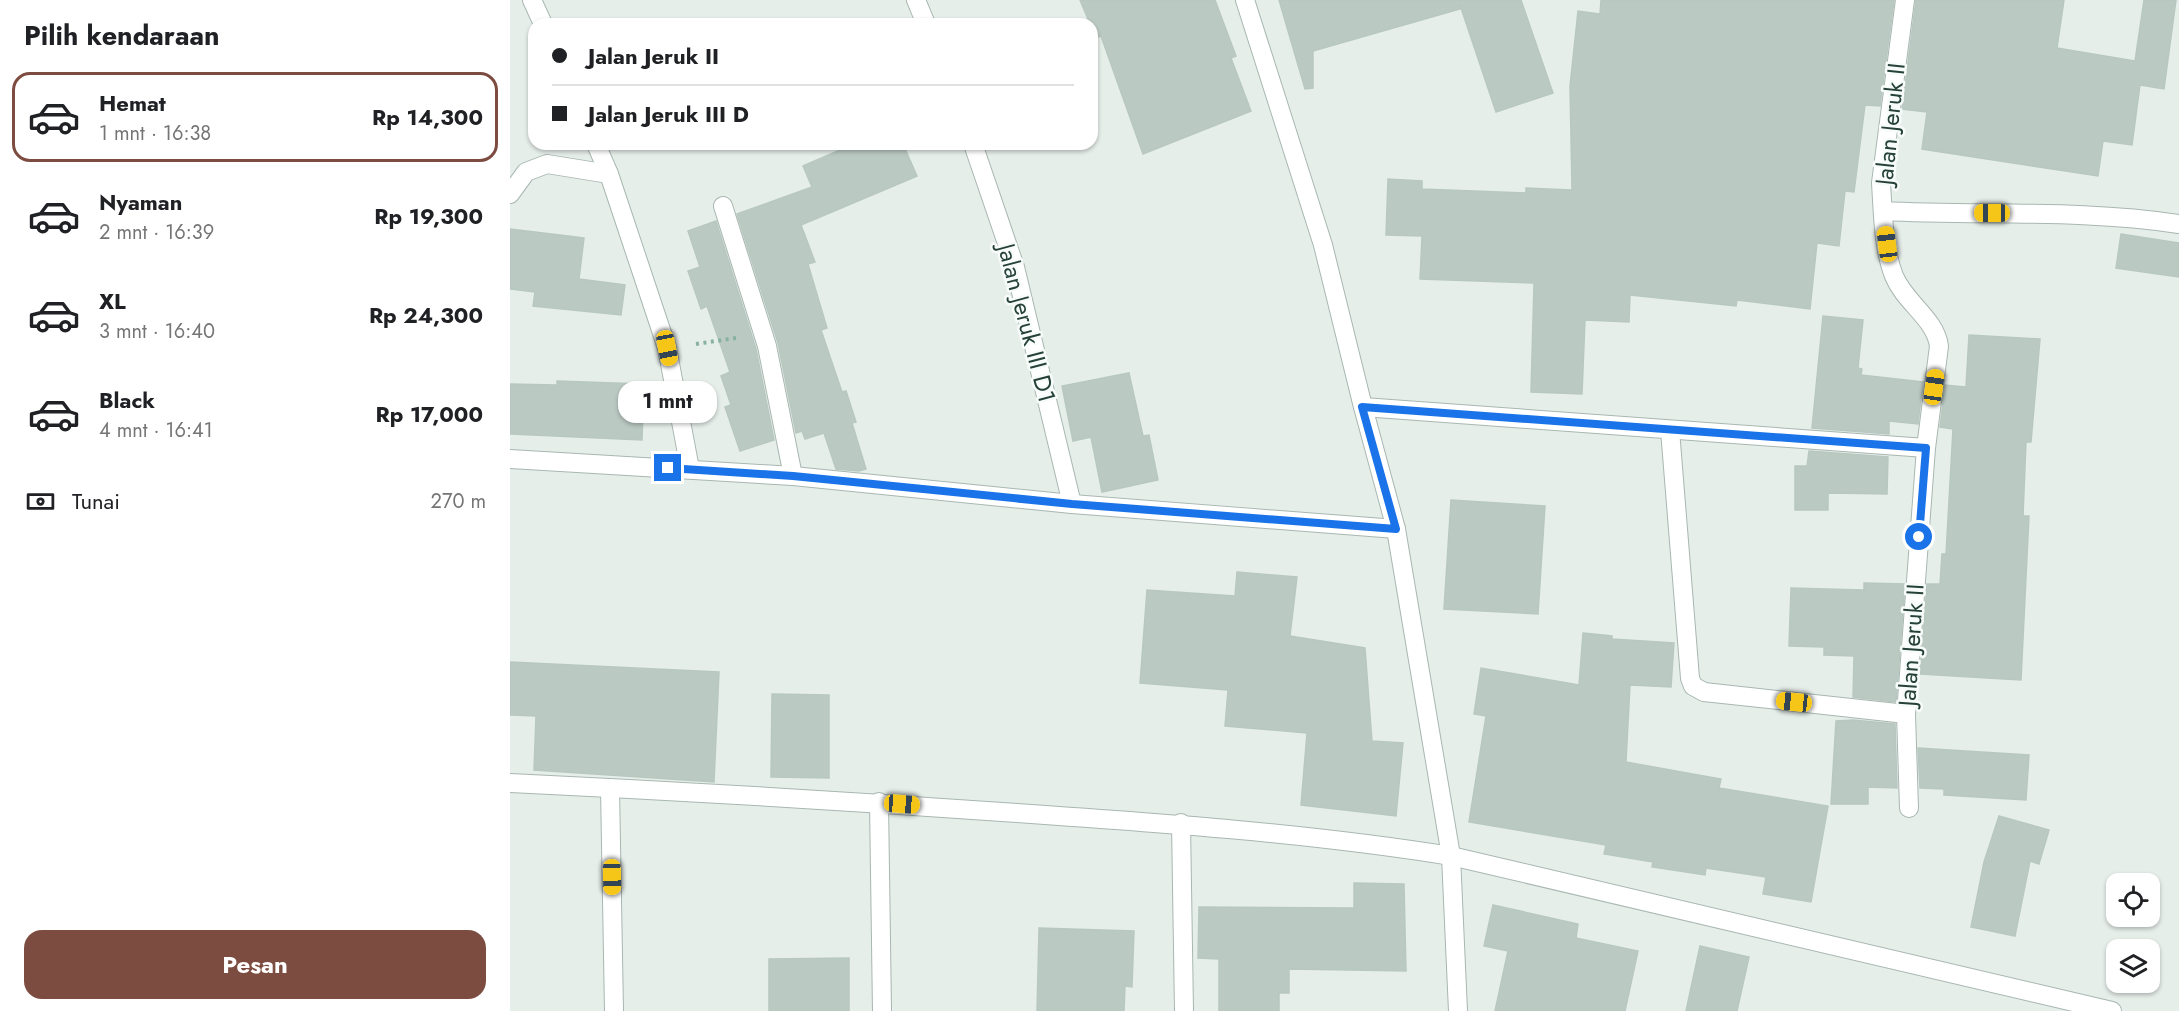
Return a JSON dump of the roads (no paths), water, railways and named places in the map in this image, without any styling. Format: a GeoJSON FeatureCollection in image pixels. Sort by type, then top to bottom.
{"type":"FeatureCollection","features":[{"type":"Feature","properties":{"kind":"street"},"geometry":{"type":"LineString","coordinates":[[532,0],[540,18]]}},
{"type":"Feature","properties":{"kind":"street"},"geometry":{"type":"LineString","coordinates":[[916,0],[924,18]]}},
{"type":"Feature","properties":{"kind":"street"},"geometry":{"type":"LineString","coordinates":[[1245,0],[1323,244],[1362,407],[1396,529],[1451,856],[1458,1011]]}},
{"type":"Feature","properties":{"kind":"street","name":"Jalan Jeruk II"},"geometry":{"type":"LineString","coordinates":[[1905,0],[1882,173],[1883,211],[1894,278],[1905,296],[1937,334],[1939,346],[1926,448],[1906,714],[1909,808]]}},
{"type":"Feature","properties":{"kind":"street"},"geometry":{"type":"LineString","coordinates":[[599,150],[609,174],[667,348],[690,469]]}},
{"type":"Feature","properties":{"kind":"street","name":"Jalan Jeruk III D1"},"geometry":{"type":"LineString","coordinates":[[976,150],[1015,267],[1072,504]]}},
{"type":"Feature","properties":{"kind":"street"},"geometry":{"type":"LineString","coordinates":[[510,194],[526,172],[547,164],[609,174]]}},
{"type":"Feature","properties":{"kind":"street"},"geometry":{"type":"LineString","coordinates":[[723,206],[764,334],[793,476]]}},
{"type":"Feature","properties":{"kind":"street"},"geometry":{"type":"LineString","coordinates":[[1883,211],[2056,213],[2138,218],[2179,224]]}},
{"type":"Feature","properties":{"kind":"street"},"geometry":{"type":"LineString","coordinates":[[1362,407],[1926,448]]}},
{"type":"Feature","properties":{"kind":"street"},"geometry":{"type":"LineString","coordinates":[[1670,430],[1690,678],[1693,686],[1704,692],[1906,714]]}},
{"type":"Feature","properties":{"kind":"street"},"geometry":{"type":"LineString","coordinates":[[510,459],[793,476],[1072,504],[1396,529]]}},
{"type":"Feature","properties":{"kind":"street"},"geometry":{"type":"LineString","coordinates":[[510,783],[879,802],[1181,823],[1390,847],[1451,856],[2112,1011]]}},
{"type":"Feature","properties":{"kind":"street"},"geometry":{"type":"LineString","coordinates":[[610,788],[614,1011]]}},
{"type":"Feature","properties":{"kind":"street"},"geometry":{"type":"LineString","coordinates":[[879,802],[882,1011]]}},
{"type":"Feature","properties":{"kind":"street"},"geometry":{"type":"LineString","coordinates":[[1181,823],[1184,1011]]}}]}
